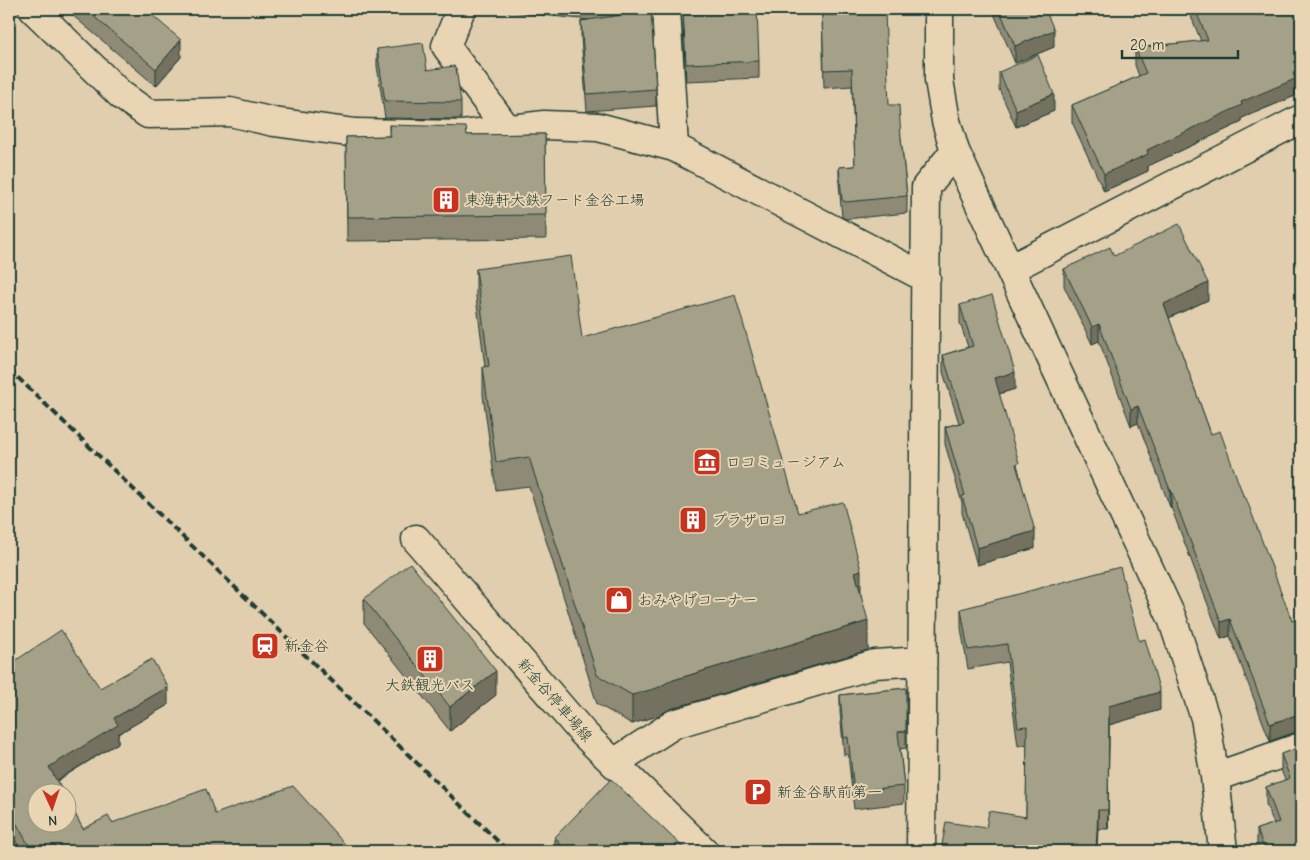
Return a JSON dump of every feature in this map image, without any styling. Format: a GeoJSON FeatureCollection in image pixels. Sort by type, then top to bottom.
{"type":"FeatureCollection","features":[{"type":"Feature","properties":{"kind":"street"},"geometry":{"type":"LineString","coordinates":[[33,9],[120,95],[148,114],[230,112],[274,122],[355,134],[463,135],[544,126],[598,126],[674,147],[926,278]]}},
{"type":"Feature","properties":{"kind":"street"},"geometry":{"type":"LineString","coordinates":[[461,9],[446,46],[507,129]]}},
{"type":"Feature","properties":{"kind":"street"},"geometry":{"type":"LineString","coordinates":[[666,9],[674,147]]}},
{"type":"Feature","properties":{"kind":"street"},"geometry":{"type":"LineString","coordinates":[[939,9],[939,80],[946,121],[955,151],[1172,618],[1204,718],[1215,777],[1224,851]]}},
{"type":"Feature","properties":{"kind":"street"},"geometry":{"type":"LineString","coordinates":[[1010,270],[1298,127]]}},
{"type":"Feature","properties":{"kind":"street"},"geometry":{"type":"LineString","coordinates":[[921,851],[926,187],[955,151]]}},
{"type":"Feature","properties":{"kind":"street","name":"新金谷停車場線"},"geometry":{"type":"LineString","coordinates":[[416,540],[583,733],[704,851]]}},
{"type":"Feature","properties":{"kind":"street"},"geometry":{"type":"LineString","coordinates":[[614,764],[674,724],[876,664],[922,661]]}},
{"type":"Feature","properties":{"kind":"street"},"geometry":{"type":"LineString","coordinates":[[1215,777],[1301,747]]}},
{"type":"Feature","properties":{"kind":"building"},"geometry":{"type":"Polygon","coordinates":[[[85,9],[145,9],[181,40],[156,69],[85,9]]]}},
{"type":"Feature","properties":{"kind":"building"},"geometry":{"type":"Polygon","coordinates":[[[622,9],[651,9],[656,89],[587,94],[581,21],[622,15],[622,9]]]}},
{"type":"Feature","properties":{"kind":"building"},"geometry":{"type":"Polygon","coordinates":[[[683,9],[757,9],[759,61],[686,64],[683,9]]]}},
{"type":"Feature","properties":{"kind":"building"},"geometry":{"type":"Polygon","coordinates":[[[999,9],[1045,9],[1054,30],[1015,46],[999,9]]]}},
{"type":"Feature","properties":{"kind":"building"},"geometry":{"type":"Polygon","coordinates":[[[1195,9],[1301,9],[1301,69],[1293,73],[1295,79],[1241,102],[1242,105],[1147,150],[1148,154],[1104,174],[1072,105],[1146,73],[1135,48],[1208,40],[1195,9]]]}},
{"type":"Feature","properties":{"kind":"building"},"geometry":{"type":"Polygon","coordinates":[[[885,13],[889,105],[899,105],[907,196],[846,202],[842,200],[839,167],[855,166],[852,69],[824,70],[822,15],[885,13]]]}},
{"type":"Feature","properties":{"kind":"building"},"geometry":{"type":"Polygon","coordinates":[[[423,43],[427,70],[454,66],[456,68],[461,102],[385,101],[377,49],[423,43]]]}},
{"type":"Feature","properties":{"kind":"building"},"geometry":{"type":"Polygon","coordinates":[[[1038,55],[1054,94],[1016,110],[999,72],[1038,55]]]}},
{"type":"Feature","properties":{"kind":"building","name":"東海軒大鉄フード金谷工場"},"geometry":{"type":"Polygon","coordinates":[[[389,125],[466,127],[467,135],[545,134],[546,215],[347,217],[346,137],[391,136],[389,125]]]}},
{"type":"Feature","properties":{"kind":"building"},"geometry":{"type":"Polygon","coordinates":[[[1179,224],[1208,283],[1164,304],[1211,434],[1220,431],[1292,621],[1301,617],[1301,715],[1270,724],[1230,619],[1221,622],[1138,406],[1131,409],[1099,324],[1092,327],[1064,269],[1110,247],[1114,256],[1179,224]]]}},
{"type":"Feature","properties":{"kind":"building","name":"プラザロコ"},"geometry":{"type":"Polygon","coordinates":[[[571,256],[582,338],[735,295],[798,513],[843,502],[861,570],[855,572],[868,621],[670,681],[657,688],[632,695],[597,675],[529,457],[496,462],[483,367],[489,366],[476,269],[571,256]]]}},
{"type":"Feature","properties":{"kind":"building"},"geometry":{"type":"Polygon","coordinates":[[[992,295],[1015,372],[995,378],[1019,463],[1016,464],[1035,531],[977,548],[962,496],[965,495],[945,427],[964,422],[943,355],[973,346],[960,305],[992,295]]]}},
{"type":"Feature","properties":{"kind":"building","name":"大鉄観光バス"},"geometry":{"type":"Polygon","coordinates":[[[410,563],[496,671],[450,707],[364,599],[410,563]]]}},
{"type":"Feature","properties":{"kind":"building"},"geometry":{"type":"Polygon","coordinates":[[[1120,567],[1139,641],[1145,639],[1160,692],[1109,706],[1108,810],[1098,810],[1096,851],[941,851],[946,822],[986,828],[989,811],[1026,817],[1027,726],[1018,727],[1007,644],[968,650],[961,609],[1120,567]]]}},
{"type":"Feature","properties":{"kind":"building"},"geometry":{"type":"Polygon","coordinates":[[[61,630],[100,688],[152,659],[168,687],[114,718],[118,725],[49,767],[57,782],[28,782],[28,832],[78,832],[78,820],[83,829],[108,816],[112,823],[206,789],[215,814],[293,786],[351,851],[32,851],[9,810],[9,665],[61,630]]]}},
{"type":"Feature","properties":{"kind":"building"},"geometry":{"type":"Polygon","coordinates":[[[906,688],[906,731],[898,732],[904,786],[854,791],[848,737],[844,738],[840,695],[906,688]]]}},
{"type":"Feature","properties":{"kind":"building"},"geometry":{"type":"Polygon","coordinates":[[[1301,747],[1301,851],[1265,851],[1257,829],[1279,822],[1266,787],[1290,778],[1281,754],[1301,747]]]}},
{"type":"Feature","properties":{"kind":"building"},"geometry":{"type":"Polygon","coordinates":[[[611,779],[687,851],[554,851],[561,845],[555,837],[611,779]]]}},
{"type":"Feature","properties":{"kind":"railway"},"geometry":{"type":"LineString","coordinates":[[9,369],[508,851]]}},
{"type":"Feature","properties":{"kind":"place","name":"東海軒大鉄フード金谷工場"},"geometry":{"type":"Point","coordinates":[446,200]}},
{"type":"Feature","properties":{"kind":"place","name":"ロコミュージアム"},"geometry":{"type":"Point","coordinates":[707,462]}},
{"type":"Feature","properties":{"kind":"place","name":"プラザロコ"},"geometry":{"type":"Point","coordinates":[693,520]}},
{"type":"Feature","properties":{"kind":"place","name":"おみやげコーナー"},"geometry":{"type":"Point","coordinates":[619,600]}},
{"type":"Feature","properties":{"kind":"place","name":"新金谷"},"geometry":{"type":"Point","coordinates":[265,646]}},
{"type":"Feature","properties":{"kind":"place","name":"大鉄観光バス"},"geometry":{"type":"Point","coordinates":[430,659]}},
{"type":"Feature","properties":{"kind":"place","name":"新金谷駅前第一"},"geometry":{"type":"Point","coordinates":[758,792]}}]}
